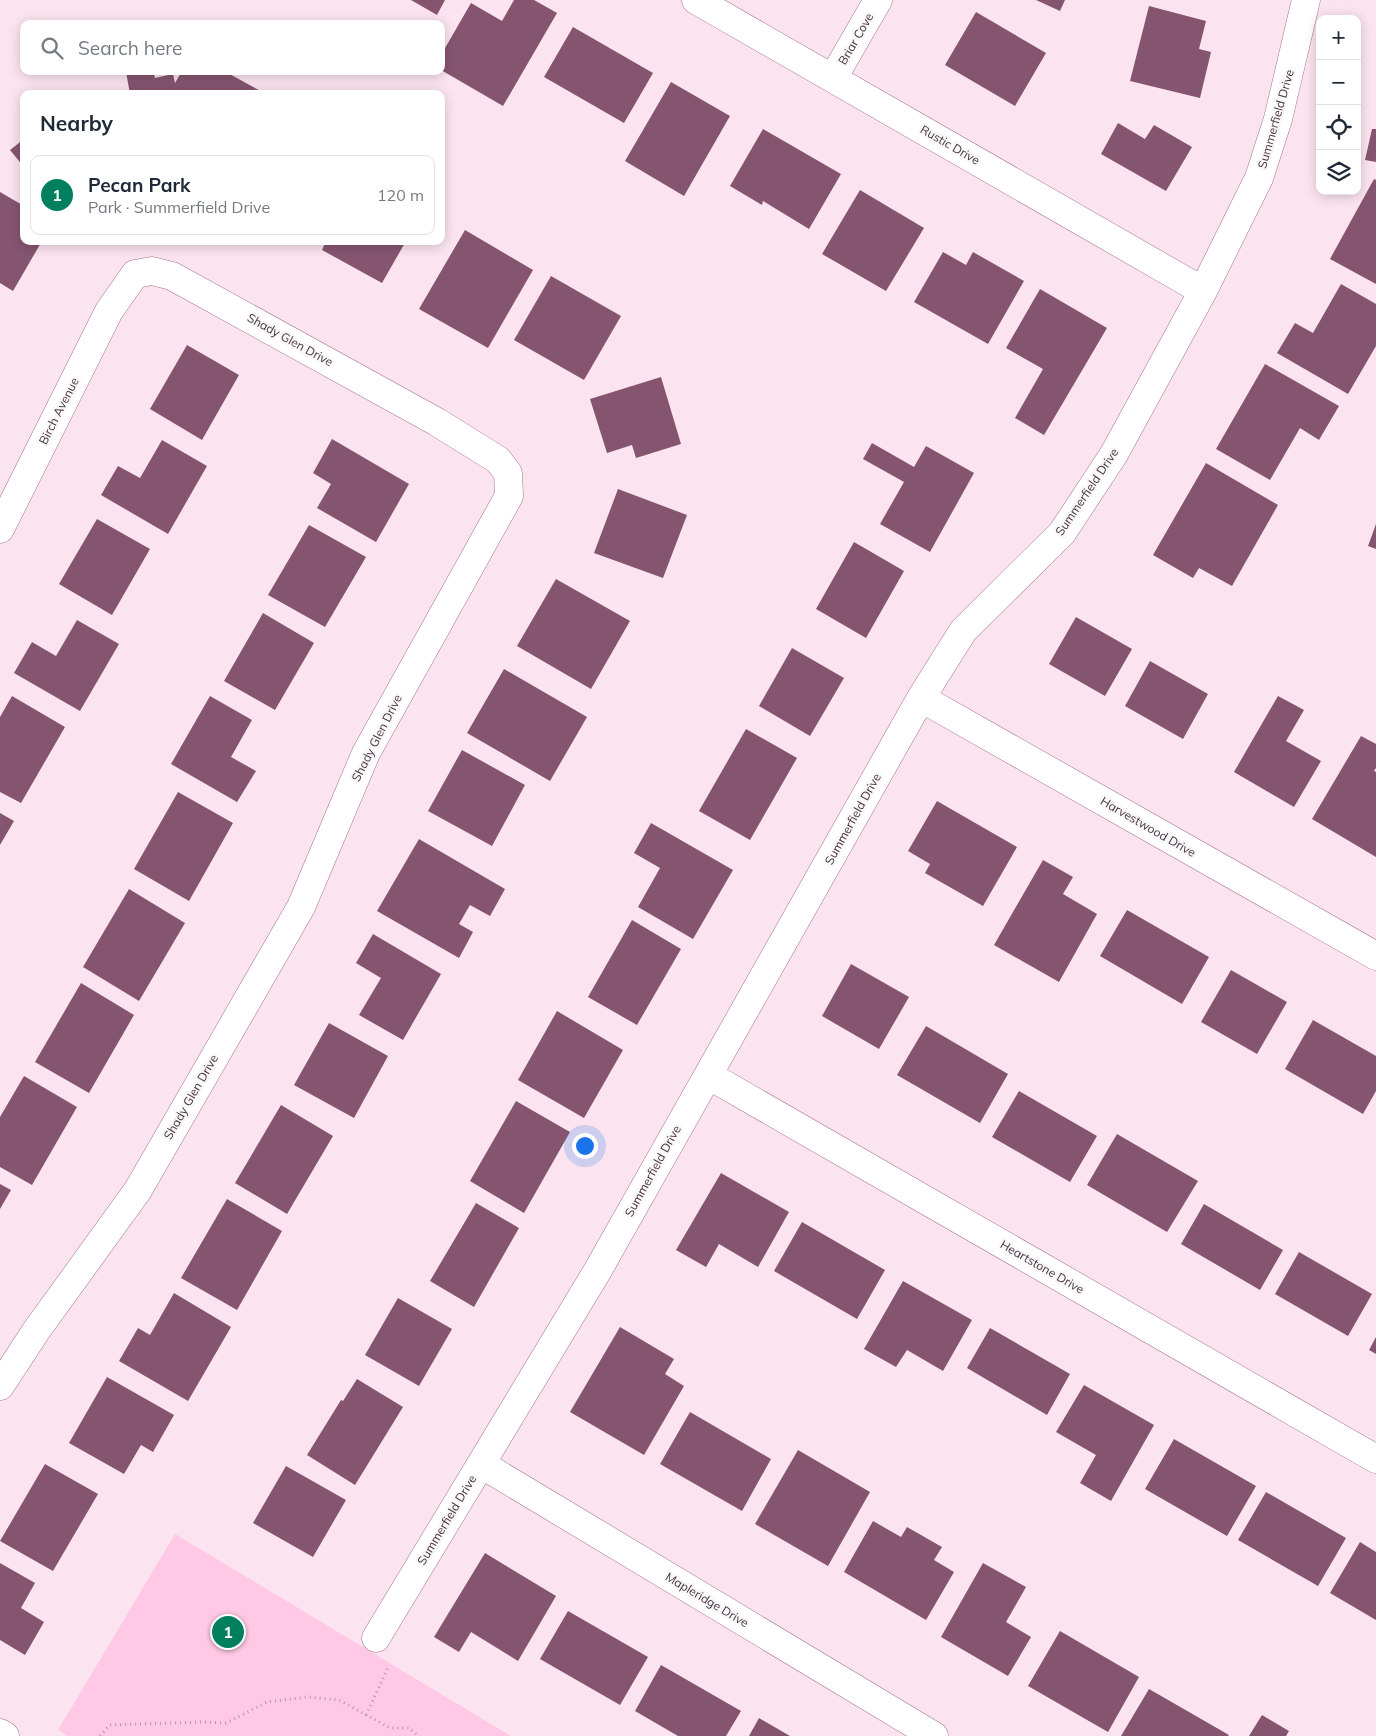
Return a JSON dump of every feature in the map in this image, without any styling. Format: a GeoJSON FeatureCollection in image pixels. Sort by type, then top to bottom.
{"type":"FeatureCollection","features":[{"type":"Feature","properties":{"kind":"street","name":"Rustic Drive"},"geometry":{"type":"LineString","coordinates":[[696,0],[1203,291]]}},
{"type":"Feature","properties":{"kind":"street","name":"Briar Cove"},"geometry":{"type":"LineString","coordinates":[[833,78],[878,0]]}},
{"type":"Feature","properties":{"kind":"street","name":"Summerfield Drive"},"geometry":{"type":"LineString","coordinates":[[376,1638],[598,1270],[921,698],[963,631],[1062,533],[1114,454],[1203,291],[1259,178],[1278,119],[1306,0]]}},
{"type":"Feature","properties":{"kind":"street","name":"Shady Glen Drive"},"geometry":{"type":"LineString","coordinates":[[0,1386],[36,1330],[138,1190],[301,907],[366,753],[509,496],[508,472],[498,460],[429,418],[172,276],[152,271],[135,274],[121,294]]}},
{"type":"Feature","properties":{"kind":"street","name":"Birch Avenue"},"geometry":{"type":"LineString","coordinates":[[0,529],[110,311],[121,294]]}},
{"type":"Feature","properties":{"kind":"street","name":"Harvestwood Drive"},"geometry":{"type":"LineString","coordinates":[[921,698],[1376,956]]}},
{"type":"Feature","properties":{"kind":"street","name":"Heartstone Drive"},"geometry":{"type":"LineString","coordinates":[[708,1075],[1376,1459]]}},
{"type":"Feature","properties":{"kind":"street","name":"Mapleridge Drive"},"geometry":{"type":"LineString","coordinates":[[481,1464],[934,1736]]}},
{"type":"Feature","properties":{"kind":"street"},"geometry":{"type":"LineString","coordinates":[[0,1733],[5,1736]]}},
{"type":"Feature","properties":{"kind":"path"},"geometry":{"type":"LineString","coordinates":[[366,1715],[398,1647],[376,1638]]}},
{"type":"Feature","properties":{"kind":"path"},"geometry":{"type":"LineString","coordinates":[[100,1736],[110,1725],[226,1723],[267,1702],[307,1697],[339,1700],[390,1728],[409,1728],[418,1736]]}},
{"type":"Feature","properties":{"kind":"shaded area"},"geometry":{"type":"Polygon","coordinates":[[[175,1534],[511,1736],[68,1736],[58,1730],[175,1534]]]}},
{"type":"Feature","properties":{"kind":"building"},"geometry":{"type":"Polygon","coordinates":[[[411,0],[445,0],[437,15],[411,0]]]}},
{"type":"Feature","properties":{"kind":"building"},"geometry":{"type":"Polygon","coordinates":[[[514,0],[534,0],[557,13],[503,106],[445,72],[445,48],[471,3],[502,21],[514,0]]]}},
{"type":"Feature","properties":{"kind":"building"},"geometry":{"type":"Polygon","coordinates":[[[1036,0],[1065,0],[1060,11],[1036,0]]]}},
{"type":"Feature","properties":{"kind":"building"},"geometry":{"type":"Polygon","coordinates":[[[1149,6],[1206,21],[1199,49],[1211,52],[1200,98],[1130,81],[1149,6]]]}},
{"type":"Feature","properties":{"kind":"building"},"geometry":{"type":"Polygon","coordinates":[[[976,12],[1046,53],[1015,106],[945,65],[976,12]]]}},
{"type":"Feature","properties":{"kind":"building"},"geometry":{"type":"Polygon","coordinates":[[[573,27],[653,73],[624,123],[544,77],[573,27]]]}},
{"type":"Feature","properties":{"kind":"building"},"geometry":{"type":"Polygon","coordinates":[[[127,75],[154,75],[155,78],[173,75],[175,83],[180,75],[231,75],[259,90],[129,90],[127,75]]]}},
{"type":"Feature","properties":{"kind":"building"},"geometry":{"type":"Polygon","coordinates":[[[671,82],[730,116],[684,196],[625,161],[671,82]]]}},
{"type":"Feature","properties":{"kind":"building"},"geometry":{"type":"Polygon","coordinates":[[[1118,123],[1145,139],[1154,125],[1192,147],[1166,191],[1101,154],[1118,123]]]}},
{"type":"Feature","properties":{"kind":"building"},"geometry":{"type":"Polygon","coordinates":[[[763,129],[841,174],[809,229],[763,201],[762,205],[730,186],[763,129]]]}},
{"type":"Feature","properties":{"kind":"building"},"geometry":{"type":"Polygon","coordinates":[[[1372,129],[1376,129],[1376,162],[1365,160],[1372,129]]]}},
{"type":"Feature","properties":{"kind":"building"},"geometry":{"type":"Polygon","coordinates":[[[20,142],[20,162],[10,150],[20,142]]]}},
{"type":"Feature","properties":{"kind":"building"},"geometry":{"type":"Polygon","coordinates":[[[1374,179],[1376,180],[1376,284],[1330,259],[1374,179]]]}},
{"type":"Feature","properties":{"kind":"building"},"geometry":{"type":"Polygon","coordinates":[[[860,190],[924,228],[886,291],[822,254],[860,190]]]}},
{"type":"Feature","properties":{"kind":"building"},"geometry":{"type":"Polygon","coordinates":[[[0,192],[20,204],[20,245],[40,245],[13,291],[0,283],[0,192]]]}},
{"type":"Feature","properties":{"kind":"building"},"geometry":{"type":"Polygon","coordinates":[[[465,230],[533,270],[488,348],[419,309],[465,230]]]}},
{"type":"Feature","properties":{"kind":"building"},"geometry":{"type":"Polygon","coordinates":[[[324,245],[404,245],[382,283],[322,250],[324,245]]]}},
{"type":"Feature","properties":{"kind":"building"},"geometry":{"type":"Polygon","coordinates":[[[943,252],[966,265],[973,252],[1024,281],[988,344],[914,302],[943,252]]]}},
{"type":"Feature","properties":{"kind":"building"},"geometry":{"type":"Polygon","coordinates":[[[551,276],[621,316],[584,380],[514,340],[551,276]]]}},
{"type":"Feature","properties":{"kind":"building"},"geometry":{"type":"Polygon","coordinates":[[[1341,284],[1376,304],[1376,346],[1348,394],[1277,353],[1295,323],[1313,333],[1341,284]]]}},
{"type":"Feature","properties":{"kind":"building"},"geometry":{"type":"Polygon","coordinates":[[[1040,289],[1107,328],[1044,435],[1015,418],[1043,369],[1006,348],[1040,289]]]}},
{"type":"Feature","properties":{"kind":"building"},"geometry":{"type":"Polygon","coordinates":[[[187,345],[239,375],[202,440],[150,409],[187,345]]]}},
{"type":"Feature","properties":{"kind":"building"},"geometry":{"type":"Polygon","coordinates":[[[1265,364],[1339,406],[1319,440],[1300,428],[1270,480],[1216,449],[1265,364]]]}},
{"type":"Feature","properties":{"kind":"building"},"geometry":{"type":"Polygon","coordinates":[[[661,377],[681,444],[636,458],[632,445],[607,453],[590,399],[661,377]]]}},
{"type":"Feature","properties":{"kind":"building"},"geometry":{"type":"Polygon","coordinates":[[[332,439],[409,484],[376,542],[317,508],[331,484],[313,473],[332,439]]]}},
{"type":"Feature","properties":{"kind":"building"},"geometry":{"type":"Polygon","coordinates":[[[162,440],[207,466],[168,534],[101,495],[118,466],[140,478],[162,440]]]}},
{"type":"Feature","properties":{"kind":"building"},"geometry":{"type":"Polygon","coordinates":[[[872,443],[914,467],[926,446],[974,473],[930,552],[880,524],[904,482],[863,459],[872,443]]]}},
{"type":"Feature","properties":{"kind":"building"},"geometry":{"type":"Polygon","coordinates":[[[1206,463],[1278,505],[1232,586],[1199,568],[1193,578],[1153,555],[1206,463]]]}},
{"type":"Feature","properties":{"kind":"building"},"geometry":{"type":"Polygon","coordinates":[[[618,489],[687,515],[663,578],[594,553],[618,489]]]}},
{"type":"Feature","properties":{"kind":"building"},"geometry":{"type":"Polygon","coordinates":[[[97,519],[150,549],[112,615],[59,584],[97,519]]]}},
{"type":"Feature","properties":{"kind":"building"},"geometry":{"type":"Polygon","coordinates":[[[1376,524],[1376,549],[1368,546],[1376,524]]]}},
{"type":"Feature","properties":{"kind":"building"},"geometry":{"type":"Polygon","coordinates":[[[309,525],[366,557],[325,627],[268,595],[309,525]]]}},
{"type":"Feature","properties":{"kind":"building"},"geometry":{"type":"Polygon","coordinates":[[[854,542],[904,571],[866,638],[816,609],[854,542]]]}},
{"type":"Feature","properties":{"kind":"building"},"geometry":{"type":"Polygon","coordinates":[[[556,579],[630,621],[591,689],[517,646],[556,579]]]}},
{"type":"Feature","properties":{"kind":"building"},"geometry":{"type":"Polygon","coordinates":[[[263,613],[314,643],[275,710],[224,681],[263,613]]]}},
{"type":"Feature","properties":{"kind":"building"},"geometry":{"type":"Polygon","coordinates":[[[1076,617],[1132,649],[1105,696],[1049,664],[1076,617]]]}},
{"type":"Feature","properties":{"kind":"building"},"geometry":{"type":"Polygon","coordinates":[[[77,620],[119,644],[80,711],[14,673],[32,642],[56,656],[77,620]]]}},
{"type":"Feature","properties":{"kind":"building"},"geometry":{"type":"Polygon","coordinates":[[[792,648],[844,678],[810,736],[759,706],[792,648]]]}},
{"type":"Feature","properties":{"kind":"building"},"geometry":{"type":"Polygon","coordinates":[[[1150,661],[1208,694],[1183,739],[1125,706],[1150,661]]]}},
{"type":"Feature","properties":{"kind":"building"},"geometry":{"type":"Polygon","coordinates":[[[504,669],[587,717],[550,781],[467,733],[504,669]]]}},
{"type":"Feature","properties":{"kind":"building"},"geometry":{"type":"Polygon","coordinates":[[[12,696],[65,727],[21,803],[0,792],[0,717],[12,696]]]}},
{"type":"Feature","properties":{"kind":"building"},"geometry":{"type":"Polygon","coordinates":[[[210,696],[252,720],[231,757],[256,771],[237,802],[171,764],[210,696]]]}},
{"type":"Feature","properties":{"kind":"building"},"geometry":{"type":"Polygon","coordinates":[[[1278,696],[1304,710],[1286,741],[1321,761],[1294,807],[1234,772],[1278,696]]]}},
{"type":"Feature","properties":{"kind":"building"},"geometry":{"type":"Polygon","coordinates":[[[746,729],[797,758],[750,840],[699,811],[746,729]]]}},
{"type":"Feature","properties":{"kind":"building"},"geometry":{"type":"Polygon","coordinates":[[[1361,736],[1376,744],[1376,768],[1374,771],[1376,772],[1376,857],[1312,819],[1361,736]]]}},
{"type":"Feature","properties":{"kind":"building"},"geometry":{"type":"Polygon","coordinates":[[[462,750],[525,785],[492,846],[428,811],[462,750]]]}},
{"type":"Feature","properties":{"kind":"building"},"geometry":{"type":"Polygon","coordinates":[[[178,792],[233,823],[189,901],[134,869],[178,792]]]}},
{"type":"Feature","properties":{"kind":"building"},"geometry":{"type":"Polygon","coordinates":[[[937,801],[1017,847],[983,906],[925,873],[930,864],[908,851],[937,801]]]}},
{"type":"Feature","properties":{"kind":"building"},"geometry":{"type":"Polygon","coordinates":[[[0,813],[14,821],[0,845],[0,813]]]}},
{"type":"Feature","properties":{"kind":"building"},"geometry":{"type":"Polygon","coordinates":[[[651,823],[733,870],[693,939],[638,907],[660,868],[634,853],[651,823]]]}},
{"type":"Feature","properties":{"kind":"building"},"geometry":{"type":"Polygon","coordinates":[[[419,839],[505,889],[490,916],[470,905],[459,924],[473,932],[459,958],[377,911],[419,839]]]}},
{"type":"Feature","properties":{"kind":"building"},"geometry":{"type":"Polygon","coordinates":[[[1043,860],[1073,877],[1063,894],[1097,914],[1059,982],[994,945],[1043,860]]]}},
{"type":"Feature","properties":{"kind":"building"},"geometry":{"type":"Polygon","coordinates":[[[129,889],[185,923],[139,1001],[83,967],[129,889]]]}},
{"type":"Feature","properties":{"kind":"building"},"geometry":{"type":"Polygon","coordinates":[[[1127,910],[1209,957],[1182,1004],[1100,956],[1127,910]]]}},
{"type":"Feature","properties":{"kind":"building"},"geometry":{"type":"Polygon","coordinates":[[[632,920],[681,949],[637,1025],[588,997],[632,920]]]}},
{"type":"Feature","properties":{"kind":"building"},"geometry":{"type":"Polygon","coordinates":[[[373,934],[441,974],[403,1040],[359,1015],[381,978],[356,963],[373,934]]]}},
{"type":"Feature","properties":{"kind":"building"},"geometry":{"type":"Polygon","coordinates":[[[851,964],[909,997],[879,1049],[822,1016],[851,964]]]}},
{"type":"Feature","properties":{"kind":"building"},"geometry":{"type":"Polygon","coordinates":[[[1231,970],[1287,1002],[1257,1054],[1201,1022],[1231,970]]]}},
{"type":"Feature","properties":{"kind":"building"},"geometry":{"type":"Polygon","coordinates":[[[81,983],[134,1015],[89,1093],[35,1062],[81,983]]]}},
{"type":"Feature","properties":{"kind":"building"},"geometry":{"type":"Polygon","coordinates":[[[557,1011],[623,1050],[584,1118],[518,1080],[557,1011]]]}},
{"type":"Feature","properties":{"kind":"building"},"geometry":{"type":"Polygon","coordinates":[[[1313,1020],[1376,1056],[1376,1091],[1363,1114],[1285,1069],[1313,1020]]]}},
{"type":"Feature","properties":{"kind":"building"},"geometry":{"type":"Polygon","coordinates":[[[329,1023],[388,1056],[354,1118],[294,1085],[329,1023]]]}},
{"type":"Feature","properties":{"kind":"building"},"geometry":{"type":"Polygon","coordinates":[[[926,1026],[1008,1074],[980,1123],[897,1075],[926,1026]]]}},
{"type":"Feature","properties":{"kind":"building"},"geometry":{"type":"Polygon","coordinates":[[[24,1076],[77,1107],[32,1185],[0,1167],[0,1117],[24,1076]]]}},
{"type":"Feature","properties":{"kind":"building"},"geometry":{"type":"Polygon","coordinates":[[[1019,1091],[1097,1136],[1070,1182],[992,1137],[1019,1091]]]}},
{"type":"Feature","properties":{"kind":"building"},"geometry":{"type":"Polygon","coordinates":[[[516,1101],[570,1132],[524,1213],[470,1181],[516,1101]]]}},
{"type":"Feature","properties":{"kind":"building"},"geometry":{"type":"Polygon","coordinates":[[[281,1105],[333,1136],[287,1214],[235,1183],[281,1105]]]}},
{"type":"Feature","properties":{"kind":"building"},"geometry":{"type":"Polygon","coordinates":[[[1117,1134],[1198,1181],[1167,1232],[1087,1185],[1117,1134]]]}},
{"type":"Feature","properties":{"kind":"building"},"geometry":{"type":"Polygon","coordinates":[[[721,1173],[789,1212],[758,1267],[719,1244],[706,1267],[676,1250],[721,1173]]]}},
{"type":"Feature","properties":{"kind":"building"},"geometry":{"type":"Polygon","coordinates":[[[0,1184],[11,1190],[0,1209],[0,1184]]]}},
{"type":"Feature","properties":{"kind":"building"},"geometry":{"type":"Polygon","coordinates":[[[227,1199],[282,1231],[237,1310],[181,1278],[227,1199]]]}},
{"type":"Feature","properties":{"kind":"building"},"geometry":{"type":"Polygon","coordinates":[[[476,1203],[519,1228],[474,1307],[430,1281],[476,1203]]]}},
{"type":"Feature","properties":{"kind":"building"},"geometry":{"type":"Polygon","coordinates":[[[1204,1204],[1283,1250],[1260,1290],[1181,1244],[1204,1204]]]}},
{"type":"Feature","properties":{"kind":"building"},"geometry":{"type":"Polygon","coordinates":[[[802,1222],[885,1270],[857,1319],[774,1271],[802,1222]]]}},
{"type":"Feature","properties":{"kind":"building"},"geometry":{"type":"Polygon","coordinates":[[[1299,1252],[1372,1294],[1348,1336],[1275,1294],[1299,1252]]]}},
{"type":"Feature","properties":{"kind":"building"},"geometry":{"type":"Polygon","coordinates":[[[903,1281],[972,1320],[943,1371],[907,1350],[896,1367],[864,1349],[903,1281]]]}},
{"type":"Feature","properties":{"kind":"building"},"geometry":{"type":"Polygon","coordinates":[[[174,1293],[231,1327],[188,1401],[119,1361],[138,1328],[150,1335],[174,1293]]]}},
{"type":"Feature","properties":{"kind":"building"},"geometry":{"type":"Polygon","coordinates":[[[398,1298],[452,1329],[419,1386],[365,1355],[398,1298]]]}},
{"type":"Feature","properties":{"kind":"building"},"geometry":{"type":"Polygon","coordinates":[[[620,1327],[674,1359],[665,1374],[684,1386],[644,1455],[570,1412],[620,1327]]]}},
{"type":"Feature","properties":{"kind":"building"},"geometry":{"type":"Polygon","coordinates":[[[990,1328],[1070,1374],[1047,1415],[967,1368],[990,1328]]]}},
{"type":"Feature","properties":{"kind":"building"},"geometry":{"type":"Polygon","coordinates":[[[1376,1337],[1376,1354],[1369,1350],[1376,1337]]]}},
{"type":"Feature","properties":{"kind":"building"},"geometry":{"type":"Polygon","coordinates":[[[107,1377],[174,1415],[153,1452],[141,1445],[124,1474],[69,1443],[107,1377]]]}},
{"type":"Feature","properties":{"kind":"building"},"geometry":{"type":"Polygon","coordinates":[[[357,1379],[403,1407],[355,1485],[307,1455],[341,1400],[343,1401],[357,1379]]]}},
{"type":"Feature","properties":{"kind":"building"},"geometry":{"type":"Polygon","coordinates":[[[1084,1385],[1154,1425],[1111,1501],[1080,1483],[1096,1455],[1056,1432],[1084,1385]]]}},
{"type":"Feature","properties":{"kind":"building"},"geometry":{"type":"Polygon","coordinates":[[[690,1412],[771,1459],[742,1511],[660,1464],[690,1412]]]}},
{"type":"Feature","properties":{"kind":"building"},"geometry":{"type":"Polygon","coordinates":[[[1174,1439],[1256,1486],[1227,1536],[1145,1489],[1174,1439]]]}},
{"type":"Feature","properties":{"kind":"building"},"geometry":{"type":"Polygon","coordinates":[[[798,1450],[870,1492],[828,1566],[755,1524],[798,1450]]]}},
{"type":"Feature","properties":{"kind":"building"},"geometry":{"type":"Polygon","coordinates":[[[45,1464],[98,1494],[53,1571],[0,1541],[45,1464]]]}},
{"type":"Feature","properties":{"kind":"building"},"geometry":{"type":"Polygon","coordinates":[[[286,1466],[346,1500],[313,1557],[253,1523],[286,1466]]]}},
{"type":"Feature","properties":{"kind":"building"},"geometry":{"type":"Polygon","coordinates":[[[1266,1492],[1346,1538],[1318,1586],[1238,1540],[1266,1492]]]}},
{"type":"Feature","properties":{"kind":"building"},"geometry":{"type":"Polygon","coordinates":[[[873,1521],[901,1537],[907,1527],[942,1547],[934,1560],[954,1572],[926,1620],[844,1572],[873,1521]]]}},
{"type":"Feature","properties":{"kind":"building"},"geometry":{"type":"Polygon","coordinates":[[[1360,1542],[1376,1552],[1376,1620],[1330,1593],[1360,1542]]]}},
{"type":"Feature","properties":{"kind":"building"},"geometry":{"type":"Polygon","coordinates":[[[485,1553],[556,1596],[518,1661],[471,1632],[459,1652],[434,1637],[485,1553]]]}},
{"type":"Feature","properties":{"kind":"building"},"geometry":{"type":"Polygon","coordinates":[[[0,1563],[35,1583],[21,1608],[44,1622],[25,1655],[0,1640],[0,1563]]]}},
{"type":"Feature","properties":{"kind":"building"},"geometry":{"type":"Polygon","coordinates":[[[983,1563],[1026,1587],[1006,1622],[1031,1637],[1008,1676],[941,1637],[983,1563]]]}},
{"type":"Feature","properties":{"kind":"building"},"geometry":{"type":"Polygon","coordinates":[[[568,1611],[648,1657],[620,1705],[540,1659],[568,1611]]]}},
{"type":"Feature","properties":{"kind":"building"},"geometry":{"type":"Polygon","coordinates":[[[1060,1631],[1139,1677],[1108,1732],[1028,1686],[1060,1631]]]}},
{"type":"Feature","properties":{"kind":"building"},"geometry":{"type":"Polygon","coordinates":[[[661,1665],[741,1711],[726,1736],[678,1736],[635,1711],[661,1665]]]}},
{"type":"Feature","properties":{"kind":"building"},"geometry":{"type":"Polygon","coordinates":[[[1149,1689],[1229,1735],[1121,1736],[1149,1689]]]}},
{"type":"Feature","properties":{"kind":"building"},"geometry":{"type":"Polygon","coordinates":[[[1262,1715],[1289,1731],[1286,1736],[1249,1736],[1262,1715]]]}},
{"type":"Feature","properties":{"kind":"building"},"geometry":{"type":"Polygon","coordinates":[[[759,1718],[790,1736],[749,1736],[759,1718]]]}},
{"type":"Feature","properties":{"kind":"place","name":"Pecan Park"},"geometry":{"type":"Point","coordinates":[228,1632]}}]}
